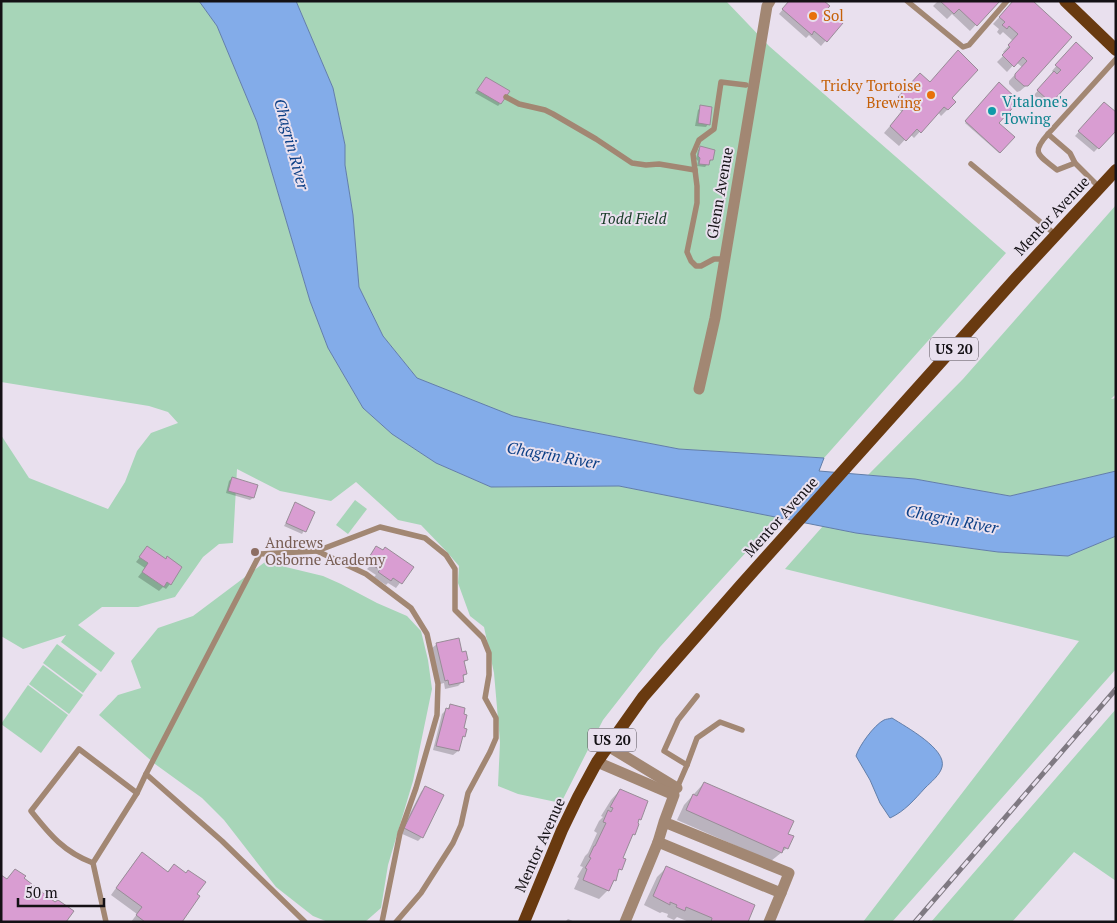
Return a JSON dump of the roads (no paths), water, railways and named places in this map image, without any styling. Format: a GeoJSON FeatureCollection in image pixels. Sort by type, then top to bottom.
{"type":"FeatureCollection","features":[{"type":"Feature","properties":{"kind":"main road"},"geometry":{"type":"LineString","coordinates":[[1065,1],[1116,50]]}},
{"type":"Feature","properties":{"kind":"main road","name":"Mentor Avenue"},"geometry":{"type":"LineString","coordinates":[[524,922],[562,830],[597,762],[626,720],[658,679],[1056,235],[1115,174]]}},
{"type":"Feature","properties":{"kind":"street","name":"Glenn Avenue"},"geometry":{"type":"LineString","coordinates":[[699,389],[715,318],[767,6],[770,1]]}},
{"type":"Feature","properties":{"kind":"street"},"geometry":{"type":"LineString","coordinates":[[608,746],[675,791]]}},
{"type":"Feature","properties":{"kind":"street"},"geometry":{"type":"LineString","coordinates":[[597,762],[675,791]]}},
{"type":"Feature","properties":{"kind":"street"},"geometry":{"type":"LineString","coordinates":[[625,922],[658,842],[675,791]]}},
{"type":"Feature","properties":{"kind":"street"},"geometry":{"type":"LineString","coordinates":[[664,822],[789,873],[771,920]]}},
{"type":"Feature","properties":{"kind":"street"},"geometry":{"type":"LineString","coordinates":[[658,842],[781,893]]}},
{"type":"Feature","properties":{"kind":"lane"},"geometry":{"type":"LineString","coordinates":[[907,1],[963,47],[969,45],[1007,1]]}},
{"type":"Feature","properties":{"kind":"lane"},"geometry":{"type":"LineString","coordinates":[[1075,162],[1057,170],[1039,155],[1038,144],[1116,59]]}},
{"type":"Feature","properties":{"kind":"lane"},"geometry":{"type":"LineString","coordinates":[[724,259],[714,259],[701,266],[696,266],[691,262],[687,252],[697,203],[693,154],[699,140],[714,129],[721,82],[746,85]]}},
{"type":"Feature","properties":{"kind":"lane"},"geometry":{"type":"LineString","coordinates":[[506,97],[519,104],[553,114],[632,163],[659,164],[695,170]]}},
{"type":"Feature","properties":{"kind":"lane"},"geometry":{"type":"LineString","coordinates":[[1048,134],[1070,153],[1075,162],[1100,188]]}},
{"type":"Feature","properties":{"kind":"lane"},"geometry":{"type":"LineString","coordinates":[[971,164],[1056,235]]}},
{"type":"Feature","properties":{"kind":"lane"},"geometry":{"type":"LineString","coordinates":[[106,922],[93,863],[137,793],[260,554],[317,551],[380,527],[425,538],[446,555],[455,568],[455,610],[483,638],[488,653],[489,674],[485,698],[496,718],[496,738],[468,793],[461,826],[453,843],[421,893],[396,922]]}},
{"type":"Feature","properties":{"kind":"lane"},"geometry":{"type":"LineString","coordinates":[[317,551],[366,574],[411,608],[427,634],[438,684],[437,715],[416,788],[400,833],[382,922]]}},
{"type":"Feature","properties":{"kind":"lane"},"geometry":{"type":"LineString","coordinates":[[686,766],[664,751],[678,720],[697,696]]}},
{"type":"Feature","properties":{"kind":"lane"},"geometry":{"type":"LineString","coordinates":[[675,791],[697,738],[720,722],[742,730]]}},
{"type":"Feature","properties":{"kind":"lane"},"geometry":{"type":"LineString","coordinates":[[93,863],[78,858],[68,851],[51,836],[32,811],[79,749],[137,793]]}},
{"type":"Feature","properties":{"kind":"lane"},"geometry":{"type":"LineString","coordinates":[[146,774],[222,841],[305,922]]}},
{"type":"Feature","properties":{"kind":"water","name":"Chagrin River"},"geometry":{"type":"Polygon","coordinates":[[[199,1],[296,1],[333,88],[345,145],[345,165],[353,215],[359,287],[383,336],[417,378],[513,416],[679,449],[824,458],[819,471],[915,479],[1010,496],[1116,471],[1116,536],[1068,556],[998,552],[856,533],[619,486],[491,487],[436,463],[392,434],[363,408],[328,348],[310,301],[257,122],[217,26],[199,1]]]}},
{"type":"Feature","properties":{"kind":"water"},"geometry":{"type":"Polygon","coordinates":[[[892,718],[932,746],[942,760],[942,767],[937,776],[913,801],[890,818],[880,803],[870,780],[856,756],[876,726],[884,720],[892,718]]]}},
{"type":"Feature","properties":{"kind":"railway"},"geometry":{"type":"LineString","coordinates":[[915,922],[1116,689]]}},
{"type":"Feature","properties":{"kind":"place","name":"Sol"},"geometry":{"type":"Point","coordinates":[813,16]}},
{"type":"Feature","properties":{"kind":"place","name":"Tricky Tortoise Brewing"},"geometry":{"type":"Point","coordinates":[931,95]}},
{"type":"Feature","properties":{"kind":"place","name":"Vitalone's Towing"},"geometry":{"type":"Point","coordinates":[992,111]}},
{"type":"Feature","properties":{"kind":"place","name":"Andrews Osborne Academy"},"geometry":{"type":"Point","coordinates":[255,552]}},
{"type":"Feature","properties":{"kind":"park label","name":"Todd Field"},"geometry":{"type":"Point","coordinates":[633,219]}}]}
